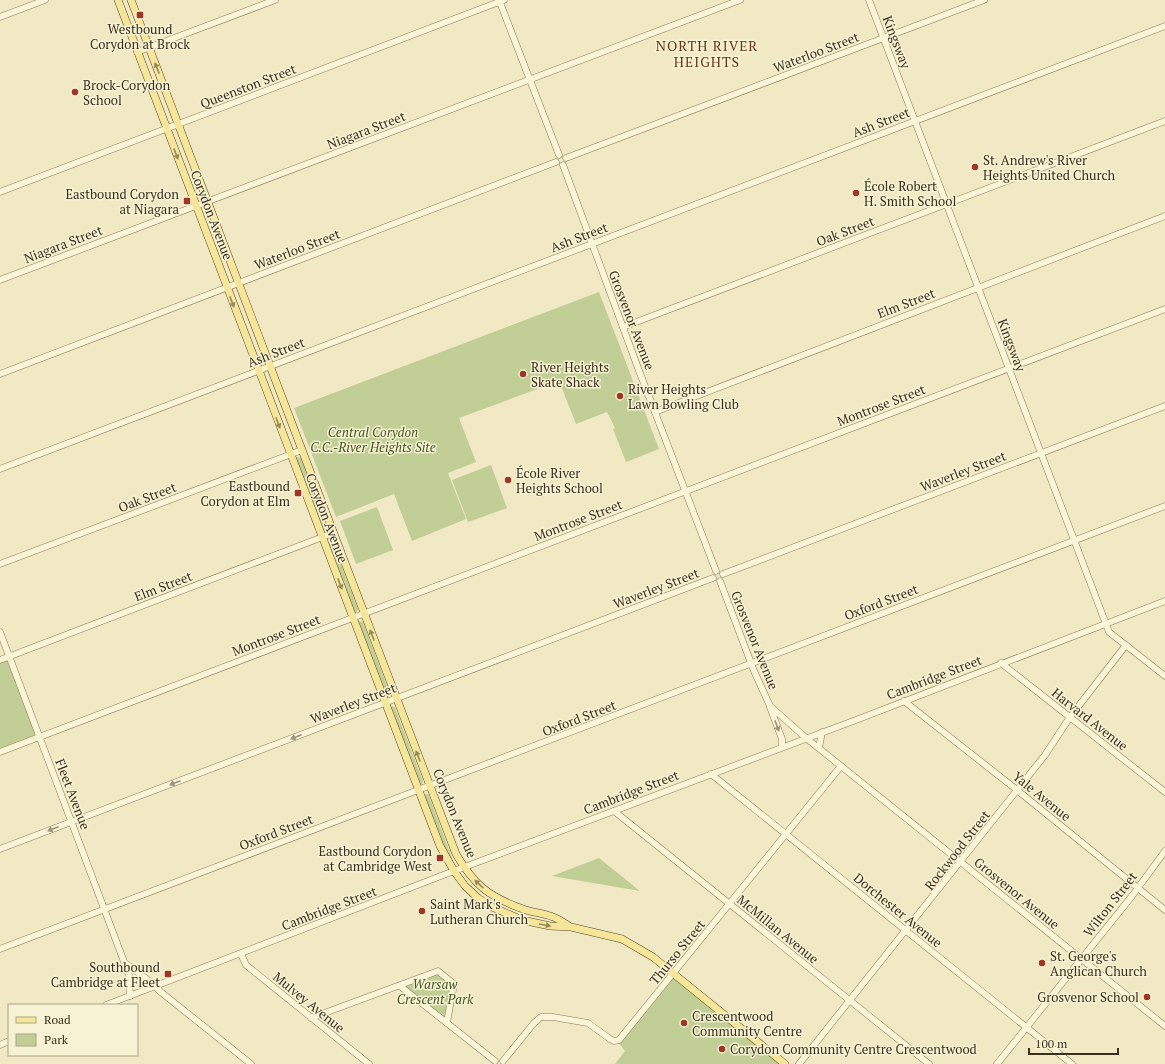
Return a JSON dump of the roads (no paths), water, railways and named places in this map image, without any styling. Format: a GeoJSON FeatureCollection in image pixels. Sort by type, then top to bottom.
{"type":"FeatureCollection","features":[{"type":"Feature","properties":{"kind":"main road","name":"Corydon Avenue"},"geometry":{"type":"LineString","coordinates":[[118,0],[418,790],[440,846],[454,871],[465,886],[478,898],[492,907],[522,920],[550,926],[571,927],[622,939],[652,957],[785,1064]]}},
{"type":"Feature","properties":{"kind":"main road","name":"Corydon Avenue"},"geometry":{"type":"LineString","coordinates":[[131,0],[452,844],[464,868],[483,888],[497,898],[524,910],[552,916],[571,927]]}},
{"type":"Feature","properties":{"kind":"street"},"geometry":{"type":"LineString","coordinates":[[0,17],[45,0]]}},
{"type":"Feature","properties":{"kind":"street"},"geometry":{"type":"LineString","coordinates":[[137,52],[275,0]]}},
{"type":"Feature","properties":{"kind":"street"},"geometry":{"type":"LineString","coordinates":[[501,0],[559,155]]}},
{"type":"Feature","properties":{"kind":"street","name":"Queenston Street"},"geometry":{"type":"LineString","coordinates":[[0,192],[501,0]]}},
{"type":"Feature","properties":{"kind":"street","name":"Niagara Street"},"geometry":{"type":"LineString","coordinates":[[0,280],[740,0]]}},
{"type":"Feature","properties":{"kind":"street","name":"Kingsway"},"geometry":{"type":"LineString","coordinates":[[869,0],[1109,632],[1165,676]]}},
{"type":"Feature","properties":{"kind":"street","name":"Waterloo Street"},"geometry":{"type":"LineString","coordinates":[[566,158],[984,0]]}},
{"type":"Feature","properties":{"kind":"street","name":"Ash Street"},"geometry":{"type":"LineString","coordinates":[[0,469],[1165,26]]}},
{"type":"Feature","properties":{"kind":"street","name":"Oak Street"},"geometry":{"type":"LineString","coordinates":[[623,327],[1165,121]]}},
{"type":"Feature","properties":{"kind":"street"},"geometry":{"type":"LineString","coordinates":[[559,155],[566,158],[563,165],[556,162],[559,155]]}},
{"type":"Feature","properties":{"kind":"street","name":"Waterloo Street"},"geometry":{"type":"LineString","coordinates":[[0,374],[556,162]]}},
{"type":"Feature","properties":{"kind":"street","name":"Grosvenor Avenue"},"geometry":{"type":"LineString","coordinates":[[563,165],[716,571]]}},
{"type":"Feature","properties":{"kind":"street","name":"Elm Street"},"geometry":{"type":"LineString","coordinates":[[655,412],[1165,216]]}},
{"type":"Feature","properties":{"kind":"street","name":"Montrose Street"},"geometry":{"type":"LineString","coordinates":[[0,752],[685,490],[1165,309]]}},
{"type":"Feature","properties":{"kind":"street","name":"Waverley Street"},"geometry":{"type":"LineString","coordinates":[[723,574],[1165,406]]}},
{"type":"Feature","properties":{"kind":"street","name":"Oak Street"},"geometry":{"type":"LineString","coordinates":[[0,564],[302,450]]}},
{"type":"Feature","properties":{"kind":"street","name":"Oxford Street"},"geometry":{"type":"LineString","coordinates":[[0,949],[1165,506]]}},
{"type":"Feature","properties":{"kind":"street","name":"Elm Street"},"geometry":{"type":"LineString","coordinates":[[0,660],[334,533]]}},
{"type":"Feature","properties":{"kind":"street"},"geometry":{"type":"LineString","coordinates":[[716,571],[720,571],[723,574],[723,579],[720,581],[713,578],[716,571]]}},
{"type":"Feature","properties":{"kind":"street","name":"Waverley Street"},"geometry":{"type":"LineString","coordinates":[[0,849],[713,578]]}},
{"type":"Feature","properties":{"kind":"street","name":"Grosvenor Avenue"},"geometry":{"type":"LineString","coordinates":[[720,581],[770,706],[782,740],[782,747]]}},
{"type":"Feature","properties":{"kind":"street","name":"Cambridge Street"},"geometry":{"type":"LineString","coordinates":[[109,1004],[1165,601]]}},
{"type":"Feature","properties":{"kind":"street","name":"Fleet Avenue"},"geometry":{"type":"LineString","coordinates":[[0,632],[129,975],[130,996]]}},
{"type":"Feature","properties":{"kind":"street","name":"Rockwood Street"},"geometry":{"type":"LineString","coordinates":[[799,1064],[1045,755],[1070,717],[1126,645]]}},
{"type":"Feature","properties":{"kind":"street","name":"Harvard Avenue"},"geometry":{"type":"LineString","coordinates":[[1001,663],[1165,792]]}},
{"type":"Feature","properties":{"kind":"street","name":"Yale Avenue"},"geometry":{"type":"LineString","coordinates":[[904,701],[1165,910]]}},
{"type":"Feature","properties":{"kind":"street","name":"Grosvenor Avenue"},"geometry":{"type":"LineString","coordinates":[[770,706],[806,738],[1165,1026]]}},
{"type":"Feature","properties":{"kind":"street"},"geometry":{"type":"LineString","coordinates":[[819,748],[822,732]]}},
{"type":"Feature","properties":{"kind":"street","name":"Thurso Street"},"geometry":{"type":"LineString","coordinates":[[504,1062],[537,1019],[541,1017],[553,1017],[588,1023],[610,1040],[617,1041],[621,1038],[841,766]]}},
{"type":"Feature","properties":{"kind":"street","name":"Dorchester Avenue"},"geometry":{"type":"LineString","coordinates":[[711,774],[1072,1064]]}},
{"type":"Feature","properties":{"kind":"street","name":"McMillan Avenue"},"geometry":{"type":"LineString","coordinates":[[614,811],[929,1064]]}},
{"type":"Feature","properties":{"kind":"street","name":"Wilton Street"},"geometry":{"type":"LineString","coordinates":[[997,1064],[1138,888],[1165,851]]}},
{"type":"Feature","properties":{"kind":"street","name":"Mulvey Avenue"},"geometry":{"type":"LineString","coordinates":[[241,954],[246,965],[369,1064]]}},
{"type":"Feature","properties":{"kind":"street"},"geometry":{"type":"LineString","coordinates":[[125,964],[251,1064]]}},
{"type":"Feature","properties":{"kind":"street"},"geometry":{"type":"LineString","coordinates":[[311,1018],[438,971],[454,984],[447,1022]]}},
{"type":"Feature","properties":{"kind":"street"},"geometry":{"type":"LineString","coordinates":[[400,986],[447,1022],[495,1063],[498,1059],[504,1062]]}},
{"type":"Feature","properties":{"kind":"place","name":"Westbound Corydon at Brock"},"geometry":{"type":"Point","coordinates":[140,15]}},
{"type":"Feature","properties":{"kind":"place","name":"Brock-Corydon School"},"geometry":{"type":"Point","coordinates":[75,92]}},
{"type":"Feature","properties":{"kind":"place","name":"St. Andrew's River Heights United Church"},"geometry":{"type":"Point","coordinates":[975,167]}},
{"type":"Feature","properties":{"kind":"place","name":"École Robert H. Smith School"},"geometry":{"type":"Point","coordinates":[856,193]}},
{"type":"Feature","properties":{"kind":"place","name":"Eastbound Corydon at Niagara"},"geometry":{"type":"Point","coordinates":[187,201]}},
{"type":"Feature","properties":{"kind":"place","name":"River Heights Skate Shack"},"geometry":{"type":"Point","coordinates":[523,374]}},
{"type":"Feature","properties":{"kind":"place","name":"River Heights Lawn Bowling Club"},"geometry":{"type":"Point","coordinates":[620,396]}},
{"type":"Feature","properties":{"kind":"place","name":"École River Heights School"},"geometry":{"type":"Point","coordinates":[508,480]}},
{"type":"Feature","properties":{"kind":"place","name":"Eastbound Corydon at Elm"},"geometry":{"type":"Point","coordinates":[298,493]}},
{"type":"Feature","properties":{"kind":"place","name":"Eastbound Corydon at Cambridge West"},"geometry":{"type":"Point","coordinates":[440,858]}},
{"type":"Feature","properties":{"kind":"place","name":"Saint Mark's Lutheran Church"},"geometry":{"type":"Point","coordinates":[422,911]}},
{"type":"Feature","properties":{"kind":"place","name":"St. George's Anglican Church"},"geometry":{"type":"Point","coordinates":[1042,963]}},
{"type":"Feature","properties":{"kind":"place","name":"Southbound Cambridge at Fleet"},"geometry":{"type":"Point","coordinates":[168,974]}},
{"type":"Feature","properties":{"kind":"place","name":"Grosvenor School"},"geometry":{"type":"Point","coordinates":[1147,997]}},
{"type":"Feature","properties":{"kind":"place","name":"Crescentwood Community Centre"},"geometry":{"type":"Point","coordinates":[684,1023]}},
{"type":"Feature","properties":{"kind":"place","name":"Corydon Community Centre Crescentwood"},"geometry":{"type":"Point","coordinates":[722,1049]}},
{"type":"Feature","properties":{"kind":"district","name":"NORTH RIVER HEIGHTS"},"geometry":{"type":"Point","coordinates":[707,54]}},
{"type":"Feature","properties":{"kind":"park label","name":"Central Corydon C.C.-River Heights Site"},"geometry":{"type":"Point","coordinates":[373,440]}},
{"type":"Feature","properties":{"kind":"park label","name":"Warsaw Crescent Park"},"geometry":{"type":"Point","coordinates":[435,992]}}]}
